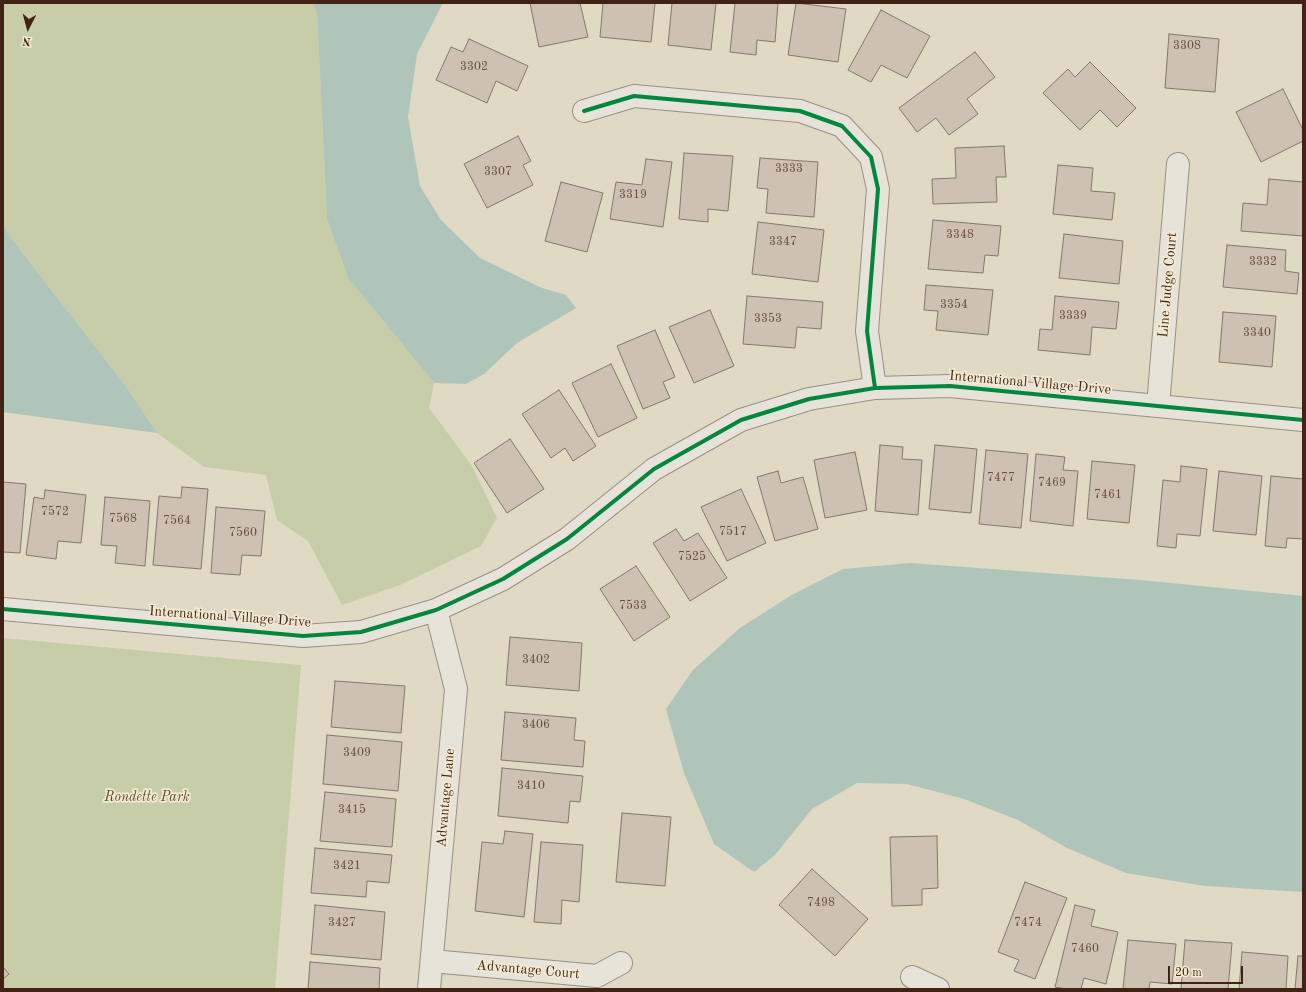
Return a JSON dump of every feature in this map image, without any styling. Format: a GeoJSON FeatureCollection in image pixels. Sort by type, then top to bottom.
{"type":"FeatureCollection","features":[{"type":"Feature","properties":{"kind":"street"},"geometry":{"type":"LineString","coordinates":[[584,111],[634,96],[800,111],[842,126],[871,157],[878,189],[867,331],[874,388]]}},
{"type":"Feature","properties":{"kind":"street","name":"Line Judge Court"},"geometry":{"type":"LineString","coordinates":[[1158,406],[1178,164]]}},
{"type":"Feature","properties":{"kind":"street","name":"International Village Drive"},"geometry":{"type":"LineString","coordinates":[[3,609],[303,636],[361,632],[436,610],[503,579],[561,543],[654,469],[741,420],[809,399],[874,388],[950,386],[1303,420]]}},
{"type":"Feature","properties":{"kind":"street","name":"Advantage Lane"},"geometry":{"type":"LineString","coordinates":[[429,989],[456,689],[436,610]]}},
{"type":"Feature","properties":{"kind":"street","name":"Advantage Court"},"geometry":{"type":"LineString","coordinates":[[432,961],[597,976],[621,963]]}},
{"type":"Feature","properties":{"kind":"street"},"geometry":{"type":"LineString","coordinates":[[912,977],[938,989]]}},
{"type":"Feature","properties":{"kind":"green space"},"geometry":{"type":"Polygon","coordinates":[[[3,3],[312,3],[317,11],[327,219],[348,278],[434,383],[429,408],[472,466],[497,518],[481,546],[400,585],[342,605],[308,541],[277,520],[266,475],[204,467],[157,433],[125,385],[8,234],[3,223],[3,3]]]}},
{"type":"Feature","properties":{"kind":"green space","name":"Rondette Park"},"geometry":{"type":"Polygon","coordinates":[[[3,638],[301,665],[275,989],[3,989],[3,638]]]}},
{"type":"Feature","properties":{"kind":"shaded area"},"geometry":{"type":"Polygon","coordinates":[[[312,3],[443,3],[417,54],[408,117],[420,186],[441,220],[480,258],[542,288],[566,295],[576,308],[517,343],[484,374],[466,384],[434,383],[348,278],[327,219],[317,12],[312,3]]]}},
{"type":"Feature","properties":{"kind":"shaded area"},"geometry":{"type":"Polygon","coordinates":[[[3,223],[8,234],[125,385],[157,433],[3,412],[3,223]]]}},
{"type":"Feature","properties":{"kind":"shaded area"},"geometry":{"type":"Polygon","coordinates":[[[910,563],[1140,580],[1303,596],[1303,892],[1205,886],[1126,873],[1067,848],[1018,820],[964,799],[907,784],[857,783],[812,809],[775,855],[754,872],[714,844],[684,773],[666,709],[693,670],[740,628],[790,596],[843,569],[910,563]]]}},
{"type":"Feature","properties":{"kind":"building"},"geometry":{"type":"Polygon","coordinates":[[[530,3],[580,3],[588,37],[539,47],[530,3]]]}},
{"type":"Feature","properties":{"kind":"building"},"geometry":{"type":"Polygon","coordinates":[[[603,3],[655,3],[651,42],[600,37],[603,3]]]}},
{"type":"Feature","properties":{"kind":"building"},"geometry":{"type":"Polygon","coordinates":[[[672,3],[716,3],[711,50],[668,45],[672,3]]]}},
{"type":"Feature","properties":{"kind":"building"},"geometry":{"type":"Polygon","coordinates":[[[735,3],[778,3],[775,42],[757,40],[756,55],[730,52],[735,3]]]}},
{"type":"Feature","properties":{"kind":"building"},"geometry":{"type":"Polygon","coordinates":[[[796,3],[846,9],[838,62],[788,55],[796,3]]]}},
{"type":"Feature","properties":{"kind":"building"},"geometry":{"type":"Polygon","coordinates":[[[881,10],[930,36],[907,78],[881,65],[871,82],[848,70],[881,10]]]}},
{"type":"Feature","properties":{"kind":"building"},"geometry":{"type":"Polygon","coordinates":[[[1169,34],[1219,39],[1215,92],[1165,88],[1169,34]]]}},
{"type":"Feature","properties":{"kind":"building"},"geometry":{"type":"Polygon","coordinates":[[[469,39],[528,66],[517,91],[496,81],[487,103],[436,80],[451,47],[463,52],[469,39]]]}},
{"type":"Feature","properties":{"kind":"building"},"geometry":{"type":"Polygon","coordinates":[[[975,52],[995,77],[967,99],[978,114],[949,135],[936,118],[917,132],[899,108],[975,52]]]}},
{"type":"Feature","properties":{"kind":"building"},"geometry":{"type":"Polygon","coordinates":[[[1090,62],[1136,108],[1117,127],[1100,110],[1080,130],[1043,93],[1068,69],[1075,77],[1090,62]]]}},
{"type":"Feature","properties":{"kind":"building"},"geometry":{"type":"Polygon","coordinates":[[[1283,89],[1303,130],[1303,141],[1261,162],[1236,112],[1283,89]]]}},
{"type":"Feature","properties":{"kind":"building"},"geometry":{"type":"Polygon","coordinates":[[[518,136],[531,161],[523,165],[533,185],[487,208],[464,164],[518,136]]]}},
{"type":"Feature","properties":{"kind":"building"},"geometry":{"type":"Polygon","coordinates":[[[1004,146],[1006,177],[996,177],[997,202],[933,204],[932,179],[956,178],[955,148],[1004,146]]]}},
{"type":"Feature","properties":{"kind":"building"},"geometry":{"type":"Polygon","coordinates":[[[684,153],[733,156],[728,211],[708,209],[708,222],[679,219],[684,153]]]}},
{"type":"Feature","properties":{"kind":"building"},"geometry":{"type":"Polygon","coordinates":[[[760,158],[818,162],[814,217],[766,213],[768,189],[757,188],[760,158]]]}},
{"type":"Feature","properties":{"kind":"building"},"geometry":{"type":"Polygon","coordinates":[[[646,159],[672,162],[663,227],[610,219],[616,182],[642,185],[646,159]]]}},
{"type":"Feature","properties":{"kind":"building"},"geometry":{"type":"Polygon","coordinates":[[[1058,165],[1093,168],[1091,191],[1115,193],[1112,220],[1053,214],[1058,165]]]}},
{"type":"Feature","properties":{"kind":"building"},"geometry":{"type":"Polygon","coordinates":[[[1269,179],[1303,182],[1303,236],[1241,231],[1243,203],[1267,205],[1269,179]]]}},
{"type":"Feature","properties":{"kind":"building"},"geometry":{"type":"Polygon","coordinates":[[[561,182],[603,193],[587,252],[545,241],[561,182]]]}},
{"type":"Feature","properties":{"kind":"building"},"geometry":{"type":"Polygon","coordinates":[[[933,220],[1001,226],[998,256],[985,255],[983,273],[928,269],[933,220]]]}},
{"type":"Feature","properties":{"kind":"building"},"geometry":{"type":"Polygon","coordinates":[[[758,222],[824,230],[818,282],[752,274],[758,222]]]}},
{"type":"Feature","properties":{"kind":"building"},"geometry":{"type":"Polygon","coordinates":[[[1064,234],[1123,241],[1119,284],[1059,278],[1064,234]]]}},
{"type":"Feature","properties":{"kind":"building"},"geometry":{"type":"Polygon","coordinates":[[[1227,245],[1286,250],[1285,271],[1299,273],[1297,294],[1223,287],[1227,245]]]}},
{"type":"Feature","properties":{"kind":"building"},"geometry":{"type":"Polygon","coordinates":[[[926,285],[993,290],[988,335],[936,330],[938,311],[924,310],[926,285]]]}},
{"type":"Feature","properties":{"kind":"building"},"geometry":{"type":"Polygon","coordinates":[[[747,296],[823,302],[821,329],[797,327],[795,348],[743,344],[747,296]]]}},
{"type":"Feature","properties":{"kind":"building"},"geometry":{"type":"Polygon","coordinates":[[[1055,296],[1119,302],[1116,329],[1092,327],[1090,355],[1038,350],[1040,329],[1052,330],[1055,296]]]}},
{"type":"Feature","properties":{"kind":"building"},"geometry":{"type":"Polygon","coordinates":[[[710,310],[734,366],[694,383],[669,327],[710,310]]]}},
{"type":"Feature","properties":{"kind":"building"},"geometry":{"type":"Polygon","coordinates":[[[1223,312],[1276,316],[1272,367],[1219,362],[1223,312]]]}},
{"type":"Feature","properties":{"kind":"building"},"geometry":{"type":"Polygon","coordinates":[[[655,330],[675,377],[663,382],[670,398],[643,409],[617,346],[655,330]]]}},
{"type":"Feature","properties":{"kind":"building"},"geometry":{"type":"Polygon","coordinates":[[[611,364],[637,418],[598,437],[572,383],[611,364]]]}},
{"type":"Feature","properties":{"kind":"building"},"geometry":{"type":"Polygon","coordinates":[[[559,390],[596,446],[573,461],[565,448],[551,458],[522,414],[559,390]]]}},
{"type":"Feature","properties":{"kind":"building"},"geometry":{"type":"Polygon","coordinates":[[[510,439],[544,489],[507,513],[474,463],[510,439]]]}},
{"type":"Feature","properties":{"kind":"building"},"geometry":{"type":"Polygon","coordinates":[[[880,445],[903,447],[902,459],[922,460],[918,515],[875,511],[880,445]]]}},
{"type":"Feature","properties":{"kind":"building"},"geometry":{"type":"Polygon","coordinates":[[[935,445],[977,449],[971,513],[929,509],[935,445]]]}},
{"type":"Feature","properties":{"kind":"building"},"geometry":{"type":"Polygon","coordinates":[[[986,450],[1028,454],[1021,528],[979,524],[986,450]]]}},
{"type":"Feature","properties":{"kind":"building"},"geometry":{"type":"Polygon","coordinates":[[[855,452],[867,510],[825,518],[814,460],[855,452]]]}},
{"type":"Feature","properties":{"kind":"building"},"geometry":{"type":"Polygon","coordinates":[[[1036,454],[1065,457],[1063,470],[1078,471],[1073,526],[1030,521],[1036,454]]]}},
{"type":"Feature","properties":{"kind":"building"},"geometry":{"type":"Polygon","coordinates":[[[1092,461],[1135,465],[1129,523],[1087,519],[1092,461]]]}},
{"type":"Feature","properties":{"kind":"building"},"geometry":{"type":"Polygon","coordinates":[[[1181,466],[1207,469],[1200,536],[1177,534],[1176,548],[1157,546],[1163,480],[1180,482],[1181,466]]]}},
{"type":"Feature","properties":{"kind":"building"},"geometry":{"type":"Polygon","coordinates":[[[778,471],[781,483],[803,477],[818,529],[775,541],[757,477],[778,471]]]}},
{"type":"Feature","properties":{"kind":"building"},"geometry":{"type":"Polygon","coordinates":[[[1219,471],[1262,476],[1256,535],[1213,531],[1219,471]]]}},
{"type":"Feature","properties":{"kind":"building"},"geometry":{"type":"Polygon","coordinates":[[[1271,476],[1303,479],[1303,539],[1287,538],[1286,548],[1265,546],[1271,476]]]}},
{"type":"Feature","properties":{"kind":"building"},"geometry":{"type":"Polygon","coordinates":[[[3,482],[26,484],[20,553],[3,552],[3,482]]]}},
{"type":"Feature","properties":{"kind":"building"},"geometry":{"type":"Polygon","coordinates":[[[182,487],[208,489],[201,569],[153,565],[159,496],[181,498],[182,487]]]}},
{"type":"Feature","properties":{"kind":"building"},"geometry":{"type":"Polygon","coordinates":[[[741,489],[766,543],[727,561],[701,507],[741,489]]]}},
{"type":"Feature","properties":{"kind":"building"},"geometry":{"type":"Polygon","coordinates":[[[45,490],[86,495],[81,543],[58,541],[56,559],[26,555],[34,497],[44,499],[45,490]]]}},
{"type":"Feature","properties":{"kind":"building"},"geometry":{"type":"Polygon","coordinates":[[[105,497],[150,501],[145,566],[115,563],[117,546],[101,545],[105,497]]]}},
{"type":"Feature","properties":{"kind":"building"},"geometry":{"type":"Polygon","coordinates":[[[216,507],[265,511],[261,556],[242,555],[240,575],[211,573],[216,507]]]}},
{"type":"Feature","properties":{"kind":"building"},"geometry":{"type":"Polygon","coordinates":[[[676,529],[684,541],[698,533],[727,578],[690,601],[653,543],[676,529]]]}},
{"type":"Feature","properties":{"kind":"building"},"geometry":{"type":"Polygon","coordinates":[[[636,566],[670,617],[634,641],[600,589],[636,566]]]}},
{"type":"Feature","properties":{"kind":"building"},"geometry":{"type":"Polygon","coordinates":[[[510,637],[582,643],[579,691],[506,685],[510,637]]]}},
{"type":"Feature","properties":{"kind":"building"},"geometry":{"type":"Polygon","coordinates":[[[335,681],[405,686],[401,733],[331,727],[335,681]]]}},
{"type":"Feature","properties":{"kind":"building"},"geometry":{"type":"Polygon","coordinates":[[[505,712],[576,718],[574,740],[585,741],[583,767],[501,760],[505,712]]]}},
{"type":"Feature","properties":{"kind":"building"},"geometry":{"type":"Polygon","coordinates":[[[327,735],[402,742],[398,791],[323,784],[327,735]]]}},
{"type":"Feature","properties":{"kind":"building"},"geometry":{"type":"Polygon","coordinates":[[[502,768],[583,776],[580,802],[570,801],[568,823],[498,816],[502,768]]]}},
{"type":"Feature","properties":{"kind":"building"},"geometry":{"type":"Polygon","coordinates":[[[325,792],[396,799],[392,847],[320,841],[325,792]]]}},
{"type":"Feature","properties":{"kind":"building"},"geometry":{"type":"Polygon","coordinates":[[[622,813],[671,817],[665,886],[616,882],[622,813]]]}},
{"type":"Feature","properties":{"kind":"building"},"geometry":{"type":"Polygon","coordinates":[[[505,831],[533,834],[524,917],[475,911],[482,842],[503,844],[505,831]]]}},
{"type":"Feature","properties":{"kind":"building"},"geometry":{"type":"Polygon","coordinates":[[[937,836],[938,888],[922,889],[922,905],[892,906],[890,837],[937,836]]]}},
{"type":"Feature","properties":{"kind":"building"},"geometry":{"type":"Polygon","coordinates":[[[541,842],[583,845],[579,902],[562,900],[561,924],[534,922],[541,842]]]}},
{"type":"Feature","properties":{"kind":"building"},"geometry":{"type":"Polygon","coordinates":[[[315,848],[392,855],[389,883],[367,881],[366,897],[311,893],[315,848]]]}},
{"type":"Feature","properties":{"kind":"building"},"geometry":{"type":"Polygon","coordinates":[[[812,869],[868,919],[835,956],[779,905],[812,869]]]}},
{"type":"Feature","properties":{"kind":"building"},"geometry":{"type":"Polygon","coordinates":[[[1025,882],[1067,898],[1035,979],[1014,971],[1019,960],[998,952],[1025,882]]]}},
{"type":"Feature","properties":{"kind":"building"},"geometry":{"type":"Polygon","coordinates":[[[315,905],[385,912],[381,960],[311,954],[315,905]]]}},
{"type":"Feature","properties":{"kind":"building"},"geometry":{"type":"Polygon","coordinates":[[[1075,905],[1095,910],[1091,926],[1118,932],[1106,984],[1084,978],[1081,989],[1055,987],[1075,905]]]}},
{"type":"Feature","properties":{"kind":"building"},"geometry":{"type":"Polygon","coordinates":[[[1128,940],[1176,944],[1172,984],[1150,982],[1149,989],[1123,989],[1128,940]]]}},
{"type":"Feature","properties":{"kind":"building"},"geometry":{"type":"Polygon","coordinates":[[[1185,940],[1232,943],[1228,989],[1181,989],[1185,940]]]}},
{"type":"Feature","properties":{"kind":"building"},"geometry":{"type":"Polygon","coordinates":[[[1242,952],[1288,956],[1286,989],[1239,989],[1242,952]]]}},
{"type":"Feature","properties":{"kind":"building"},"geometry":{"type":"Polygon","coordinates":[[[1298,956],[1303,956],[1303,989],[1295,989],[1298,956]]]}},
{"type":"Feature","properties":{"kind":"building"},"geometry":{"type":"Polygon","coordinates":[[[310,962],[380,968],[379,989],[308,989],[310,962]]]}},
{"type":"Feature","properties":{"kind":"building"},"geometry":{"type":"Polygon","coordinates":[[[3,967],[9,974],[3,979],[3,967]]]}},
{"type":"Feature","properties":{"kind":"cycle path"},"geometry":{"type":"LineString","coordinates":[[584,111],[634,96],[800,111],[842,126],[871,157],[878,189],[867,331],[875,388]]}},
{"type":"Feature","properties":{"kind":"cycle path"},"geometry":{"type":"LineString","coordinates":[[3,609],[303,636],[361,632],[436,610],[503,579],[567,539],[654,469],[741,420],[809,399],[875,388],[950,386],[1303,420]]}}]}
